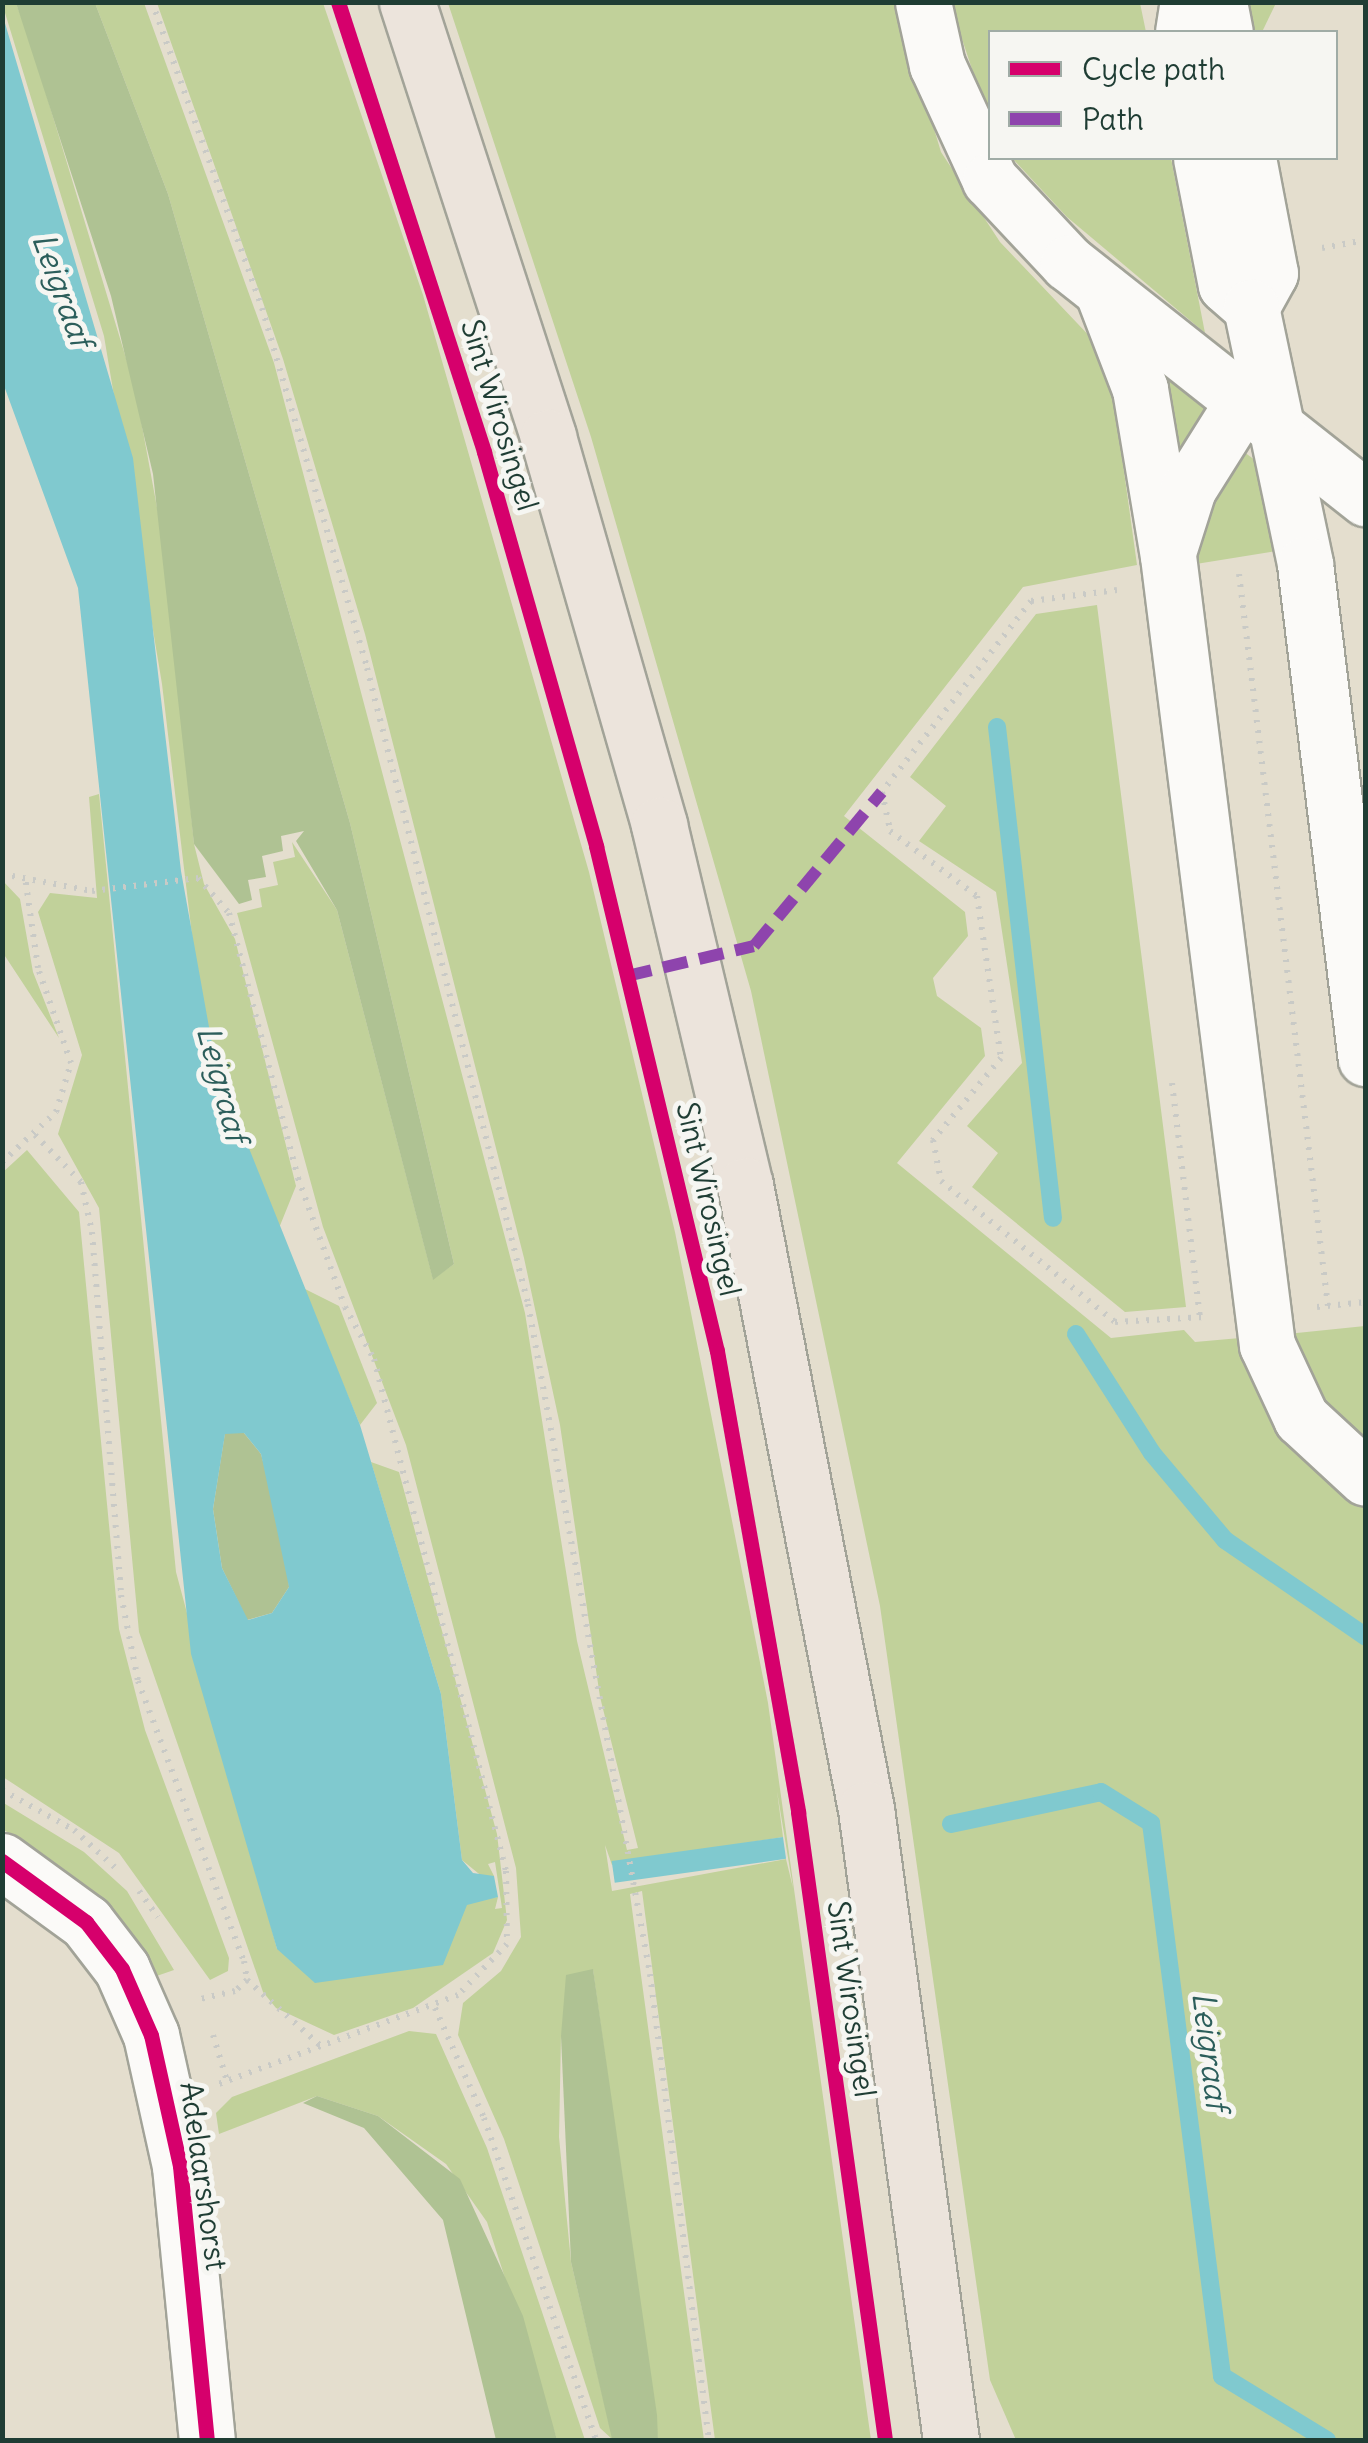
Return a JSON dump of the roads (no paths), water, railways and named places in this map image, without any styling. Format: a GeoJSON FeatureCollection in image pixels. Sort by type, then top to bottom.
{"type":"FeatureCollection","features":[{"type":"Feature","properties":{"kind":"main road","name":"Sint Wirosingel"},"geometry":{"type":"LineString","coordinates":[[406,2],[633,732],[745,1185],[866,1809],[950,2440]]}},
{"type":"Feature","properties":{"kind":"street"},"geometry":{"type":"LineString","coordinates":[[923,2],[937,65],[990,180],[1102,290],[1261,401],[1366,498]]}},
{"type":"Feature","properties":{"kind":"street"},"geometry":{"type":"LineString","coordinates":[[1183,30],[1188,2]]}},
{"type":"Feature","properties":{"kind":"street"},"geometry":{"type":"LineString","coordinates":[[1220,2],[1225,30]]}},
{"type":"Feature","properties":{"kind":"street"},"geometry":{"type":"LineString","coordinates":[[1201,160],[1226,285],[1251,307]]}},
{"type":"Feature","properties":{"kind":"street"},"geometry":{"type":"LineString","coordinates":[[1248,160],[1270,273],[1251,307],[1261,401],[1305,564],[1366,1058]]}},
{"type":"Feature","properties":{"kind":"street"},"geometry":{"type":"LineString","coordinates":[[1102,290],[1140,388],[1169,570],[1262,1314],[1301,1418],[1366,1478]]}},
{"type":"Feature","properties":{"kind":"street"},"geometry":{"type":"LineString","coordinates":[[1169,570],[1188,489],[1261,401]]}},
{"type":"Feature","properties":{"kind":"street","name":"Adelaarshorst"},"geometry":{"type":"LineString","coordinates":[[2,1861],[86,1922],[122,1969],[170,2098],[207,2440]]}},
{"type":"Feature","properties":{"kind":"water"},"geometry":{"type":"Polygon","coordinates":[[[2,13],[133,458],[181,871],[216,1066],[360,1425],[441,1694],[462,1860],[473,1873],[494,1876],[498,1897],[467,1905],[443,1965],[315,1983],[277,1949],[191,1654],[78,588],[3,383],[2,13]],[[244,1433],[225,1434],[213,1509],[222,1568],[248,1620],[272,1613],[289,1587],[261,1454],[244,1433]]]}},
{"type":"Feature","properties":{"kind":"water"},"geometry":{"type":"Polygon","coordinates":[[[783,1837],[786,1859],[615,1883],[612,1861],[783,1837]]]}},
{"type":"Feature","properties":{"kind":"waterway"},"geometry":{"type":"LineString","coordinates":[[997,727],[1053,1218]]}},
{"type":"Feature","properties":{"kind":"waterway"},"geometry":{"type":"LineString","coordinates":[[1076,1334],[1152,1453],[1225,1540],[1366,1637]]}},
{"type":"Feature","properties":{"kind":"waterway","name":"Leigraaf"},"geometry":{"type":"LineString","coordinates":[[951,1824],[1101,1792],[1151,1823],[1222,2376],[1327,2440]]}}]}
